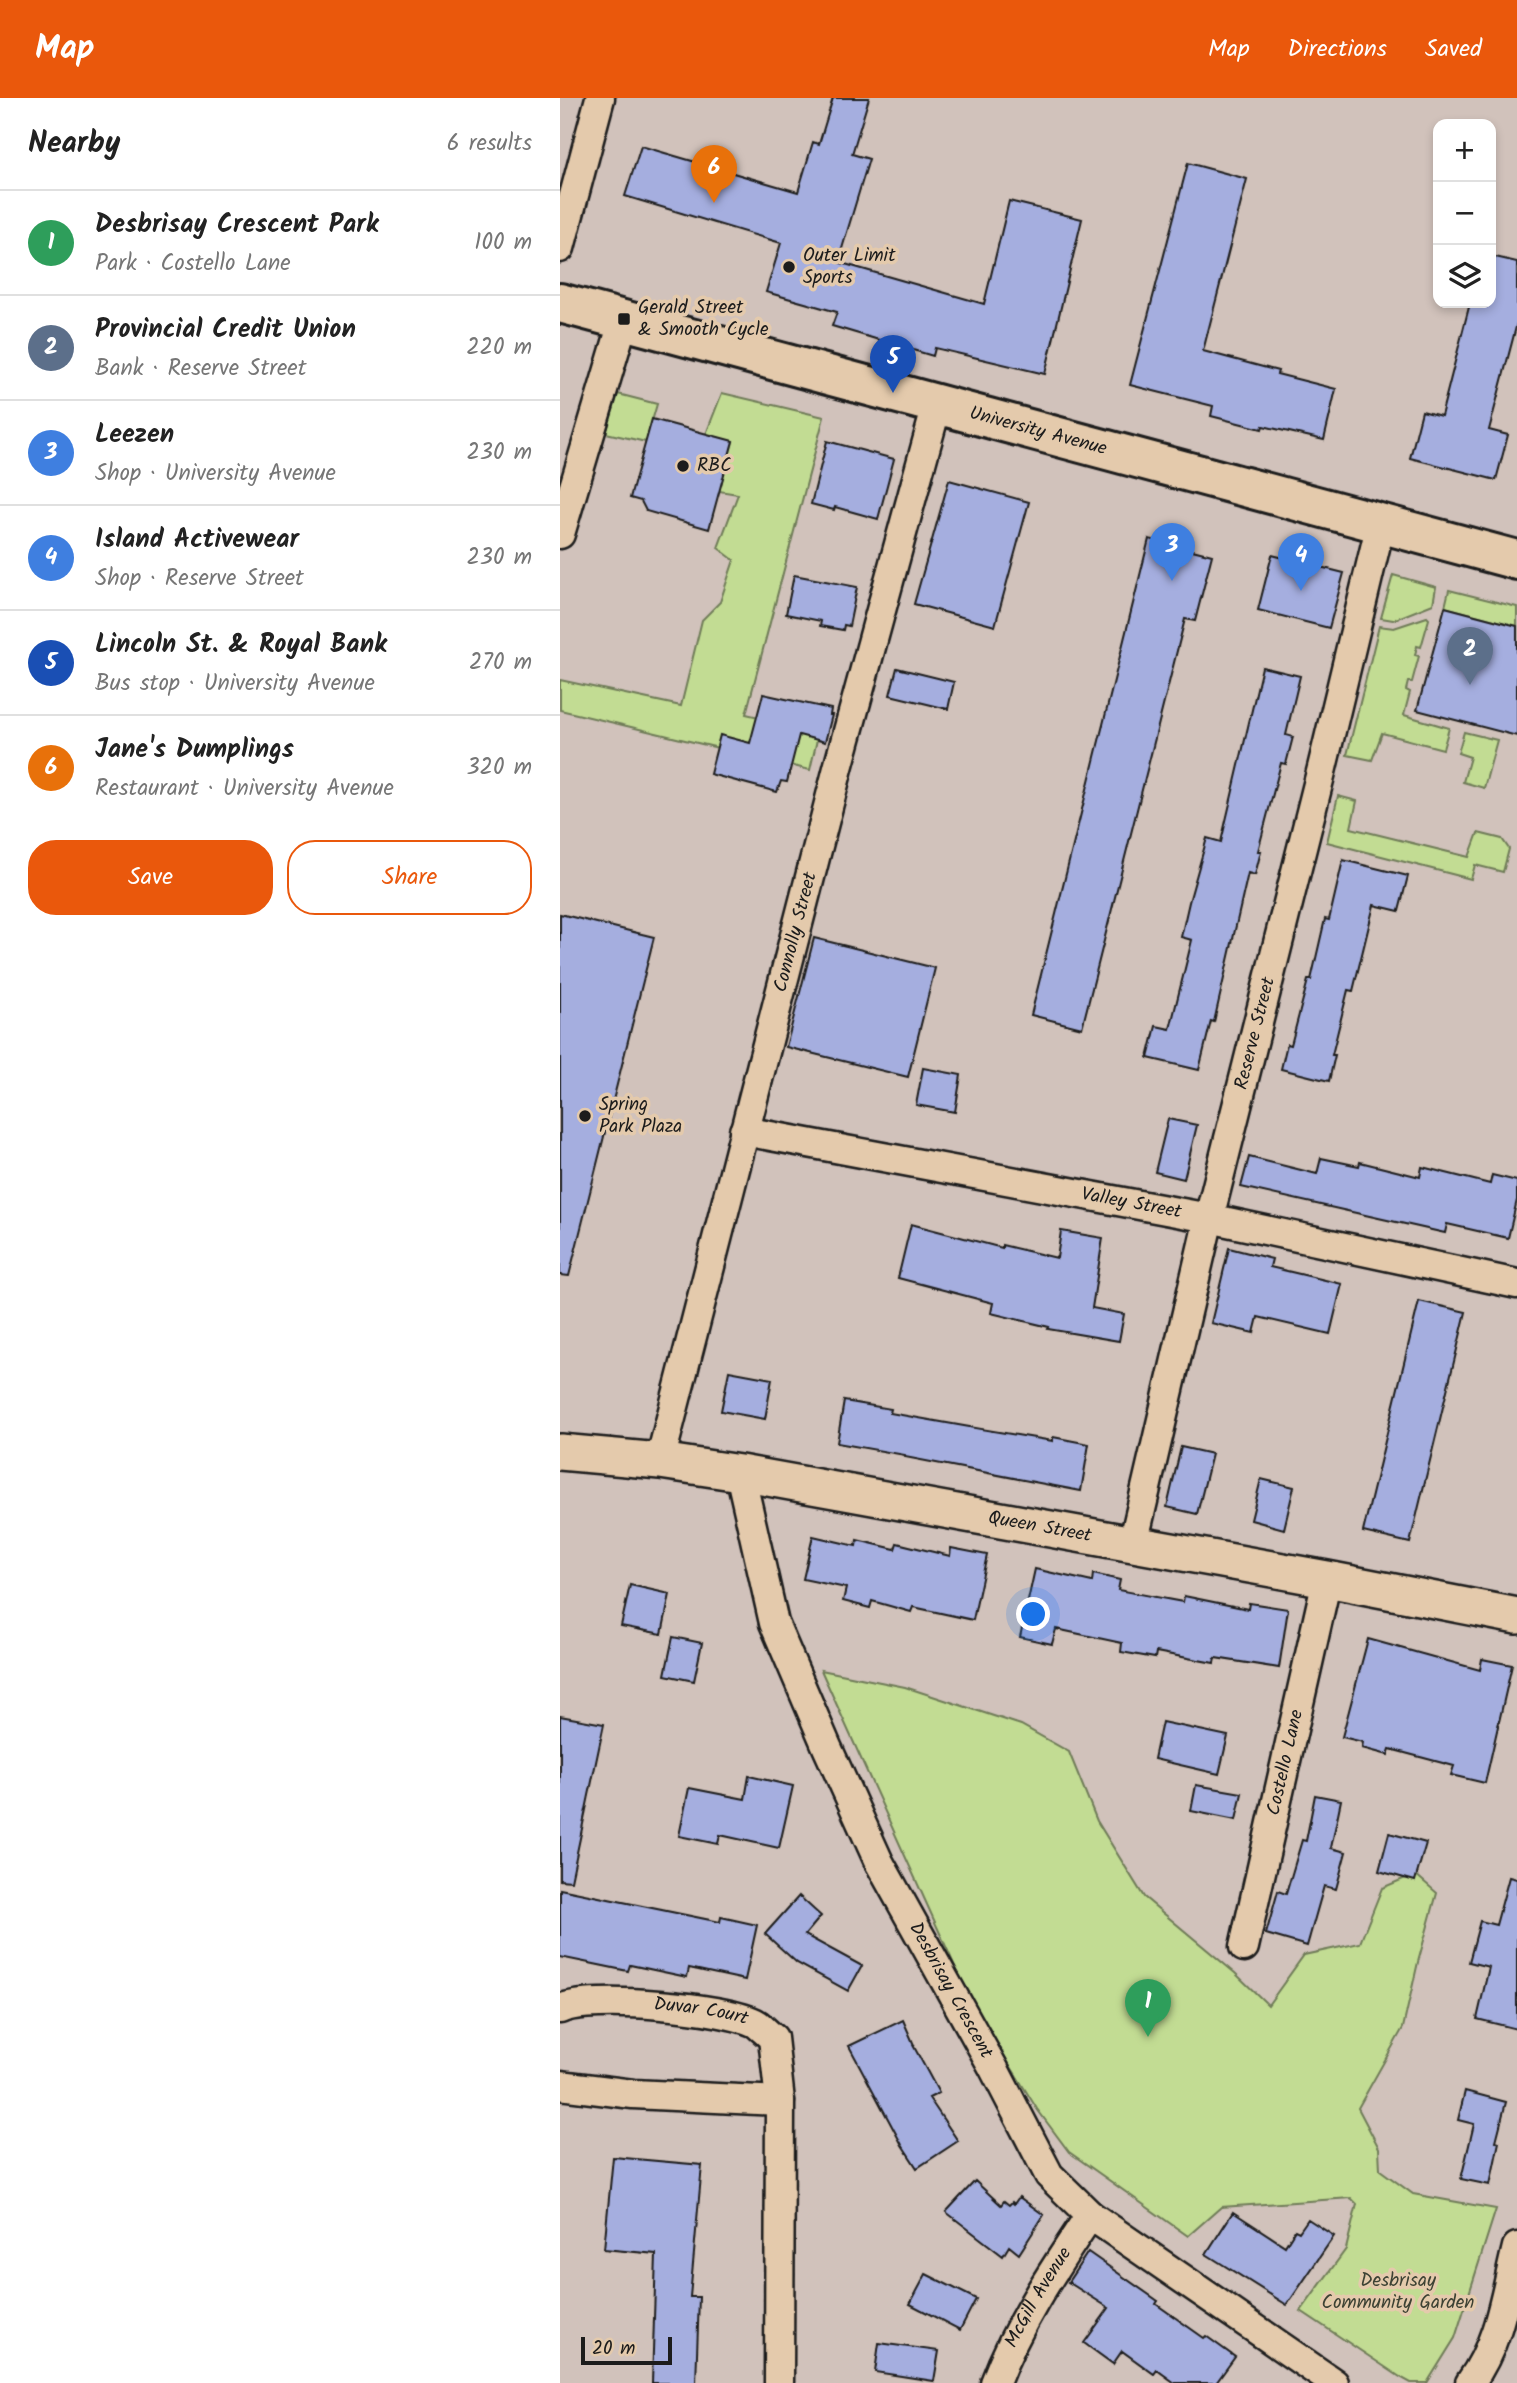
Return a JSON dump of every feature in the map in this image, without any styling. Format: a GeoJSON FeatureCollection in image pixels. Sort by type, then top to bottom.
{"type":"FeatureCollection","features":[{"type":"Feature","properties":{"kind":"main road","name":"University Avenue"},"geometry":{"type":"LineString","coordinates":[[560,303],[1517,559]]}},
{"type":"Feature","properties":{"kind":"street"},"geometry":{"type":"LineString","coordinates":[[560,248],[600,98]]}},
{"type":"Feature","properties":{"kind":"street"},"geometry":{"type":"LineString","coordinates":[[560,534],[624,318]]}},
{"type":"Feature","properties":{"kind":"street","name":"Connolly Street"},"geometry":{"type":"LineString","coordinates":[[660,1461],[838,768],[937,405]]}},
{"type":"Feature","properties":{"kind":"street","name":"Reserve Street"},"geometry":{"type":"LineString","coordinates":[[1133,1544],[1209,1218],[1381,523]]}},
{"type":"Feature","properties":{"kind":"street","name":"Valley Street"},"geometry":{"type":"LineString","coordinates":[[744,1130],[1209,1218],[1517,1284]]}},
{"type":"Feature","properties":{"kind":"street","name":"Queen Street"},"geometry":{"type":"LineString","coordinates":[[560,1452],[660,1461],[740,1473],[1517,1616]]}},
{"type":"Feature","properties":{"kind":"street","name":"Desbrisay Crescent"},"geometry":{"type":"LineString","coordinates":[[740,1473],[774,1623],[879,1862],[993,2067],[1049,2175],[1090,2215],[1334,2383]]}},
{"type":"Feature","properties":{"kind":"street","name":"Costello Lane"},"geometry":{"type":"LineString","coordinates":[[1244,1947],[1327,1579]]}},
{"type":"Feature","properties":{"kind":"street","name":"Duvar Court"},"geometry":{"type":"LineString","coordinates":[[560,2009],[601,2003],[690,2006],[755,2023],[773,2038],[780,2101],[779,2383]]}},
{"type":"Feature","properties":{"kind":"street"},"geometry":{"type":"LineString","coordinates":[[560,2085],[634,2094],[780,2101]]}},
{"type":"Feature","properties":{"kind":"street","name":"McGill Avenue"},"geometry":{"type":"LineString","coordinates":[[995,2383],[1010,2347],[1037,2296],[1090,2215]]}},
{"type":"Feature","properties":{"kind":"street"},"geometry":{"type":"LineString","coordinates":[[1484,2377],[1517,2247]]}},
{"type":"Feature","properties":{"kind":"green space"},"geometry":{"type":"Polygon","coordinates":[[[722,393],[824,417],[746,714],[819,731],[810,770],[560,710],[560,680],[681,706],[702,620],[720,602],[734,560],[718,548],[738,494],[719,491],[733,442],[706,434],[722,393]]]}},
{"type":"Feature","properties":{"kind":"green space"},"geometry":{"type":"Polygon","coordinates":[[[618,394],[657,404],[646,442],[606,433],[618,394]]]}},
{"type":"Feature","properties":{"kind":"green space"},"geometry":{"type":"Polygon","coordinates":[[[1393,575],[1436,587],[1433,604],[1393,620],[1381,618],[1393,575]]]}},
{"type":"Feature","properties":{"kind":"green space"},"geometry":{"type":"Polygon","coordinates":[[[1449,590],[1517,607],[1517,626],[1445,607],[1449,590]]]}},
{"type":"Feature","properties":{"kind":"green space"},"geometry":{"type":"Polygon","coordinates":[[[1427,617],[1429,619],[1421,647],[1417,646],[1415,655],[1419,656],[1412,682],[1408,682],[1406,690],[1410,692],[1404,715],[1449,728],[1443,749],[1382,733],[1372,760],[1347,755],[1379,626],[1394,628],[1427,617]]]}},
{"type":"Feature","properties":{"kind":"green space"},"geometry":{"type":"Polygon","coordinates":[[[1464,732],[1497,740],[1484,788],[1463,782],[1470,757],[1458,753],[1464,732]]]}},
{"type":"Feature","properties":{"kind":"green space"},"geometry":{"type":"Polygon","coordinates":[[[1338,796],[1357,801],[1351,828],[1469,857],[1478,833],[1502,839],[1509,849],[1503,872],[1475,865],[1471,879],[1327,842],[1338,796]]]}},
{"type":"Feature","properties":{"kind":"green space","name":"Desbrisay Community Garden"},"geometry":{"type":"Polygon","coordinates":[[[821,1670],[905,1687],[1021,1725],[1069,1752],[1097,1821],[1144,1897],[1235,1973],[1268,2005],[1304,1955],[1360,1943],[1382,1888],[1415,1874],[1437,1893],[1403,2028],[1358,2108],[1379,2148],[1380,2170],[1413,2194],[1496,2209],[1455,2338],[1427,2383],[1411,2383],[1400,2377],[1301,2311],[1346,2249],[1357,2204],[1351,2198],[1221,2207],[1188,2236],[1069,2152],[1037,2109],[985,2025],[957,1971],[821,1670]]]}},
{"type":"Feature","properties":{"kind":"building"},"geometry":{"type":"Polygon","coordinates":[[[833,98],[869,98],[852,154],[869,159],[838,262],[984,304],[1009,201],[1082,219],[1045,374],[935,348],[933,356],[832,326],[837,312],[766,292],[781,243],[625,196],[641,146],[798,192],[813,142],[819,144],[833,98]]]}},
{"type":"Feature","properties":{"kind":"building"},"geometry":{"type":"Polygon","coordinates":[[[1188,163],[1247,179],[1203,351],[1336,389],[1324,440],[1263,426],[1262,429],[1211,416],[1213,406],[1130,385],[1188,163]]]}},
{"type":"Feature","properties":{"kind":"building"},"geometry":{"type":"Polygon","coordinates":[[[1496,257],[1517,262],[1517,323],[1489,430],[1508,435],[1496,480],[1410,458],[1422,411],[1441,416],[1469,308],[1496,308],[1496,257]]]}},
{"type":"Feature","properties":{"kind":"building","name":"RBC"},"geometry":{"type":"Polygon","coordinates":[[[652,419],[733,441],[709,529],[646,511],[641,501],[630,498],[652,419]]]}},
{"type":"Feature","properties":{"kind":"building"},"geometry":{"type":"Polygon","coordinates":[[[827,441],[894,459],[878,519],[835,507],[834,510],[811,504],[827,441]]]}},
{"type":"Feature","properties":{"kind":"building"},"geometry":{"type":"Polygon","coordinates":[[[949,480],[1029,502],[995,626],[914,604],[949,480]]]}},
{"type":"Feature","properties":{"kind":"building"},"geometry":{"type":"Polygon","coordinates":[[[1149,539],[1212,555],[1195,621],[1185,619],[1082,1028],[1031,1015],[1149,539]]]}},
{"type":"Feature","properties":{"kind":"building"},"geometry":{"type":"Polygon","coordinates":[[[1272,555],[1344,573],[1329,628],[1258,610],[1272,555]]]}},
{"type":"Feature","properties":{"kind":"building"},"geometry":{"type":"Polygon","coordinates":[[[794,575],[857,587],[849,626],[844,625],[843,630],[820,626],[821,621],[786,614],[794,575]]]}},
{"type":"Feature","properties":{"kind":"building"},"geometry":{"type":"Polygon","coordinates":[[[1445,607],[1517,626],[1517,736],[1417,710],[1445,607]]]}},
{"type":"Feature","properties":{"kind":"building"},"geometry":{"type":"Polygon","coordinates":[[[1262,667],[1300,676],[1286,735],[1293,737],[1286,764],[1281,763],[1258,851],[1261,851],[1255,875],[1248,873],[1214,1022],[1211,1021],[1199,1070],[1148,1058],[1156,1026],[1170,1029],[1192,940],[1181,937],[1189,902],[1207,838],[1221,842],[1262,667]]]}},
{"type":"Feature","properties":{"kind":"building"},"geometry":{"type":"Polygon","coordinates":[[[897,668],[954,682],[948,709],[890,695],[897,668]]]}},
{"type":"Feature","properties":{"kind":"building"},"geometry":{"type":"Polygon","coordinates":[[[763,694],[831,709],[832,715],[825,742],[799,735],[787,782],[781,781],[777,792],[710,774],[720,735],[750,743],[763,694]]]}},
{"type":"Feature","properties":{"kind":"building"},"geometry":{"type":"Polygon","coordinates":[[[1343,860],[1408,876],[1399,911],[1374,905],[1353,991],[1348,990],[1332,1055],[1335,1055],[1329,1081],[1281,1069],[1287,1044],[1291,1045],[1308,980],[1311,980],[1325,919],[1329,920],[1343,860]]]}},
{"type":"Feature","properties":{"kind":"building","name":"Spring Park Plaza"},"geometry":{"type":"Polygon","coordinates":[[[560,914],[654,937],[569,1276],[560,1275],[560,914]]]}},
{"type":"Feature","properties":{"kind":"building"},"geometry":{"type":"Polygon","coordinates":[[[814,938],[935,968],[908,1077],[786,1047],[814,938]]]}},
{"type":"Feature","properties":{"kind":"building"},"geometry":{"type":"Polygon","coordinates":[[[923,1068],[961,1075],[955,1112],[916,1105],[923,1068]]]}},
{"type":"Feature","properties":{"kind":"building"},"geometry":{"type":"Polygon","coordinates":[[[1168,1119],[1197,1125],[1184,1179],[1155,1172],[1168,1119]]]}},
{"type":"Feature","properties":{"kind":"building"},"geometry":{"type":"Polygon","coordinates":[[[1249,1157],[1317,1174],[1321,1158],[1359,1166],[1360,1162],[1420,1177],[1422,1167],[1490,1184],[1492,1175],[1517,1181],[1517,1200],[1508,1238],[1447,1224],[1445,1233],[1241,1187],[1249,1157]]]}},
{"type":"Feature","properties":{"kind":"building"},"geometry":{"type":"Polygon","coordinates":[[[911,1224],[1002,1248],[1002,1245],[1057,1258],[1061,1231],[1103,1238],[1092,1308],[1124,1314],[1119,1341],[1048,1329],[1049,1327],[991,1313],[993,1303],[898,1278],[911,1224]]]}},
{"type":"Feature","properties":{"kind":"building"},"geometry":{"type":"Polygon","coordinates":[[[1229,1248],[1272,1259],[1270,1267],[1342,1284],[1330,1334],[1258,1317],[1254,1333],[1211,1323],[1229,1248]]]}},
{"type":"Feature","properties":{"kind":"building"},"geometry":{"type":"Polygon","coordinates":[[[1419,1301],[1466,1312],[1410,1543],[1363,1532],[1419,1301]]]}},
{"type":"Feature","properties":{"kind":"building"},"geometry":{"type":"Polygon","coordinates":[[[729,1371],[772,1379],[765,1419],[721,1411],[729,1371]]]}},
{"type":"Feature","properties":{"kind":"building"},"geometry":{"type":"Polygon","coordinates":[[[844,1401],[891,1409],[890,1413],[981,1429],[1089,1444],[1081,1491],[837,1443],[844,1401]]]}},
{"type":"Feature","properties":{"kind":"building"},"geometry":{"type":"Polygon","coordinates":[[[1181,1447],[1212,1454],[1197,1514],[1167,1507],[1181,1447]]]}},
{"type":"Feature","properties":{"kind":"building"},"geometry":{"type":"Polygon","coordinates":[[[1261,1479],[1294,1487],[1284,1529],[1251,1520],[1261,1479]]]}},
{"type":"Feature","properties":{"kind":"building"},"geometry":{"type":"Polygon","coordinates":[[[813,1536],[856,1546],[857,1540],[895,1549],[897,1543],[950,1556],[951,1548],[987,1555],[973,1620],[913,1607],[911,1612],[872,1601],[870,1608],[843,1601],[846,1588],[803,1579],[813,1536]]]}},
{"type":"Feature","properties":{"kind":"building"},"geometry":{"type":"Polygon","coordinates":[[[1035,1569],[1092,1582],[1093,1574],[1120,1580],[1118,1590],[1183,1602],[1184,1596],[1248,1609],[1249,1603],[1288,1609],[1279,1668],[1215,1658],[1214,1663],[1156,1652],[1155,1658],[1121,1652],[1122,1643],[1056,1629],[1052,1644],[1020,1637],[1035,1569]]]}},
{"type":"Feature","properties":{"kind":"building"},"geometry":{"type":"Polygon","coordinates":[[[630,1585],[670,1594],[662,1634],[621,1626],[630,1585]]]}},
{"type":"Feature","properties":{"kind":"building"},"geometry":{"type":"Polygon","coordinates":[[[673,1637],[702,1643],[694,1681],[665,1675],[673,1637]]]}},
{"type":"Feature","properties":{"kind":"building"},"geometry":{"type":"Polygon","coordinates":[[[1368,1639],[1480,1670],[1482,1659],[1512,1665],[1485,1783],[1451,1775],[1454,1766],[1390,1749],[1388,1755],[1362,1748],[1363,1742],[1342,1737],[1368,1639]]]}},
{"type":"Feature","properties":{"kind":"building"},"geometry":{"type":"Polygon","coordinates":[[[560,1716],[604,1724],[571,1881],[560,1880],[560,1716]]]}},
{"type":"Feature","properties":{"kind":"building"},"geometry":{"type":"Polygon","coordinates":[[[1162,1722],[1228,1736],[1219,1774],[1154,1759],[1162,1722]]]}},
{"type":"Feature","properties":{"kind":"building"},"geometry":{"type":"Polygon","coordinates":[[[749,1776],[793,1786],[779,1848],[720,1835],[718,1844],[679,1836],[689,1788],[745,1799],[749,1776]]]}},
{"type":"Feature","properties":{"kind":"building"},"geometry":{"type":"Polygon","coordinates":[[[1196,1785],[1242,1793],[1236,1820],[1191,1811],[1196,1785]]]}},
{"type":"Feature","properties":{"kind":"building"},"geometry":{"type":"Polygon","coordinates":[[[1315,1795],[1341,1800],[1331,1848],[1346,1852],[1336,1889],[1324,1886],[1307,1946],[1266,1934],[1278,1891],[1286,1894],[1302,1840],[1306,1841],[1315,1795]]]}},
{"type":"Feature","properties":{"kind":"building"},"geometry":{"type":"Polygon","coordinates":[[[1389,1833],[1426,1843],[1415,1881],[1379,1871],[1389,1833]]]}},
{"type":"Feature","properties":{"kind":"building"},"geometry":{"type":"Polygon","coordinates":[[[1509,1877],[1517,1879],[1517,2029],[1477,2019],[1489,1967],[1469,1962],[1480,1921],[1496,1925],[1509,1877]]]}},
{"type":"Feature","properties":{"kind":"building"},"geometry":{"type":"Polygon","coordinates":[[[560,1889],[720,1922],[721,1917],[757,1925],[745,1980],[689,1968],[687,1977],[630,1965],[628,1971],[560,1957],[560,1889]]]}},
{"type":"Feature","properties":{"kind":"building"},"geometry":{"type":"Polygon","coordinates":[[[799,1896],[821,1916],[805,1935],[862,1966],[848,1991],[797,1963],[765,1934],[799,1896]]]}},
{"type":"Feature","properties":{"kind":"building"},"geometry":{"type":"Polygon","coordinates":[[[903,2020],[939,2093],[929,2098],[958,2141],[917,2168],[849,2046],[903,2020]]]}},
{"type":"Feature","properties":{"kind":"building"},"geometry":{"type":"Polygon","coordinates":[[[1465,2091],[1506,2102],[1496,2141],[1499,2142],[1490,2185],[1461,2179],[1474,2124],[1458,2120],[1465,2091]]]}},
{"type":"Feature","properties":{"kind":"building"},"geometry":{"type":"Polygon","coordinates":[[[613,2157],[702,2165],[690,2297],[699,2297],[696,2383],[652,2383],[656,2254],[604,2249],[613,2157]]]}},
{"type":"Feature","properties":{"kind":"building"},"geometry":{"type":"Polygon","coordinates":[[[975,2181],[1001,2205],[1004,2201],[1009,2205],[1012,2202],[1014,2204],[1019,2197],[1044,2215],[1019,2254],[1009,2246],[1003,2256],[946,2212],[975,2181]]]}},
{"type":"Feature","properties":{"kind":"building"},"geometry":{"type":"Polygon","coordinates":[[[1233,2212],[1285,2246],[1295,2230],[1299,2232],[1308,2219],[1334,2236],[1287,2305],[1206,2254],[1233,2212]]]}},
{"type":"Feature","properties":{"kind":"building"},"geometry":{"type":"Polygon","coordinates":[[[1088,2252],[1158,2301],[1156,2304],[1235,2357],[1216,2383],[1175,2383],[1157,2370],[1154,2374],[1122,2351],[1113,2364],[1084,2343],[1109,2308],[1068,2282],[1088,2252]]]}},
{"type":"Feature","properties":{"kind":"building"},"geometry":{"type":"Polygon","coordinates":[[[926,2274],[976,2299],[960,2330],[910,2304],[926,2274]]]}},
{"type":"Feature","properties":{"kind":"building"},"geometry":{"type":"Polygon","coordinates":[[[879,2343],[939,2351],[934,2381],[875,2372],[879,2343]]]}},
{"type":"Feature","properties":{"kind":"place","name":"Jane's Dumplings"},"geometry":{"type":"Point","coordinates":[714,203]}},
{"type":"Feature","properties":{"kind":"place","name":"Outer Limit Sports"},"geometry":{"type":"Point","coordinates":[789,267]}},
{"type":"Feature","properties":{"kind":"place","name":"Gerald Street & Smooth Cycle"},"geometry":{"type":"Point","coordinates":[624,319]}},
{"type":"Feature","properties":{"kind":"place","name":"Lincoln St. & Royal Bank"},"geometry":{"type":"Point","coordinates":[893,393]}},
{"type":"Feature","properties":{"kind":"place","name":"RBC"},"geometry":{"type":"Point","coordinates":[683,466]}},
{"type":"Feature","properties":{"kind":"place","name":"Leezen"},"geometry":{"type":"Point","coordinates":[1172,581]}},
{"type":"Feature","properties":{"kind":"place","name":"Island Activewear"},"geometry":{"type":"Point","coordinates":[1301,591]}},
{"type":"Feature","properties":{"kind":"place","name":"Provincial Credit Union"},"geometry":{"type":"Point","coordinates":[1470,685]}},
{"type":"Feature","properties":{"kind":"place","name":"Spring Park Plaza"},"geometry":{"type":"Point","coordinates":[585,1116]}},
{"type":"Feature","properties":{"kind":"place","name":"Desbrisay Crescent Park"},"geometry":{"type":"Point","coordinates":[1148,2037]}}]}
